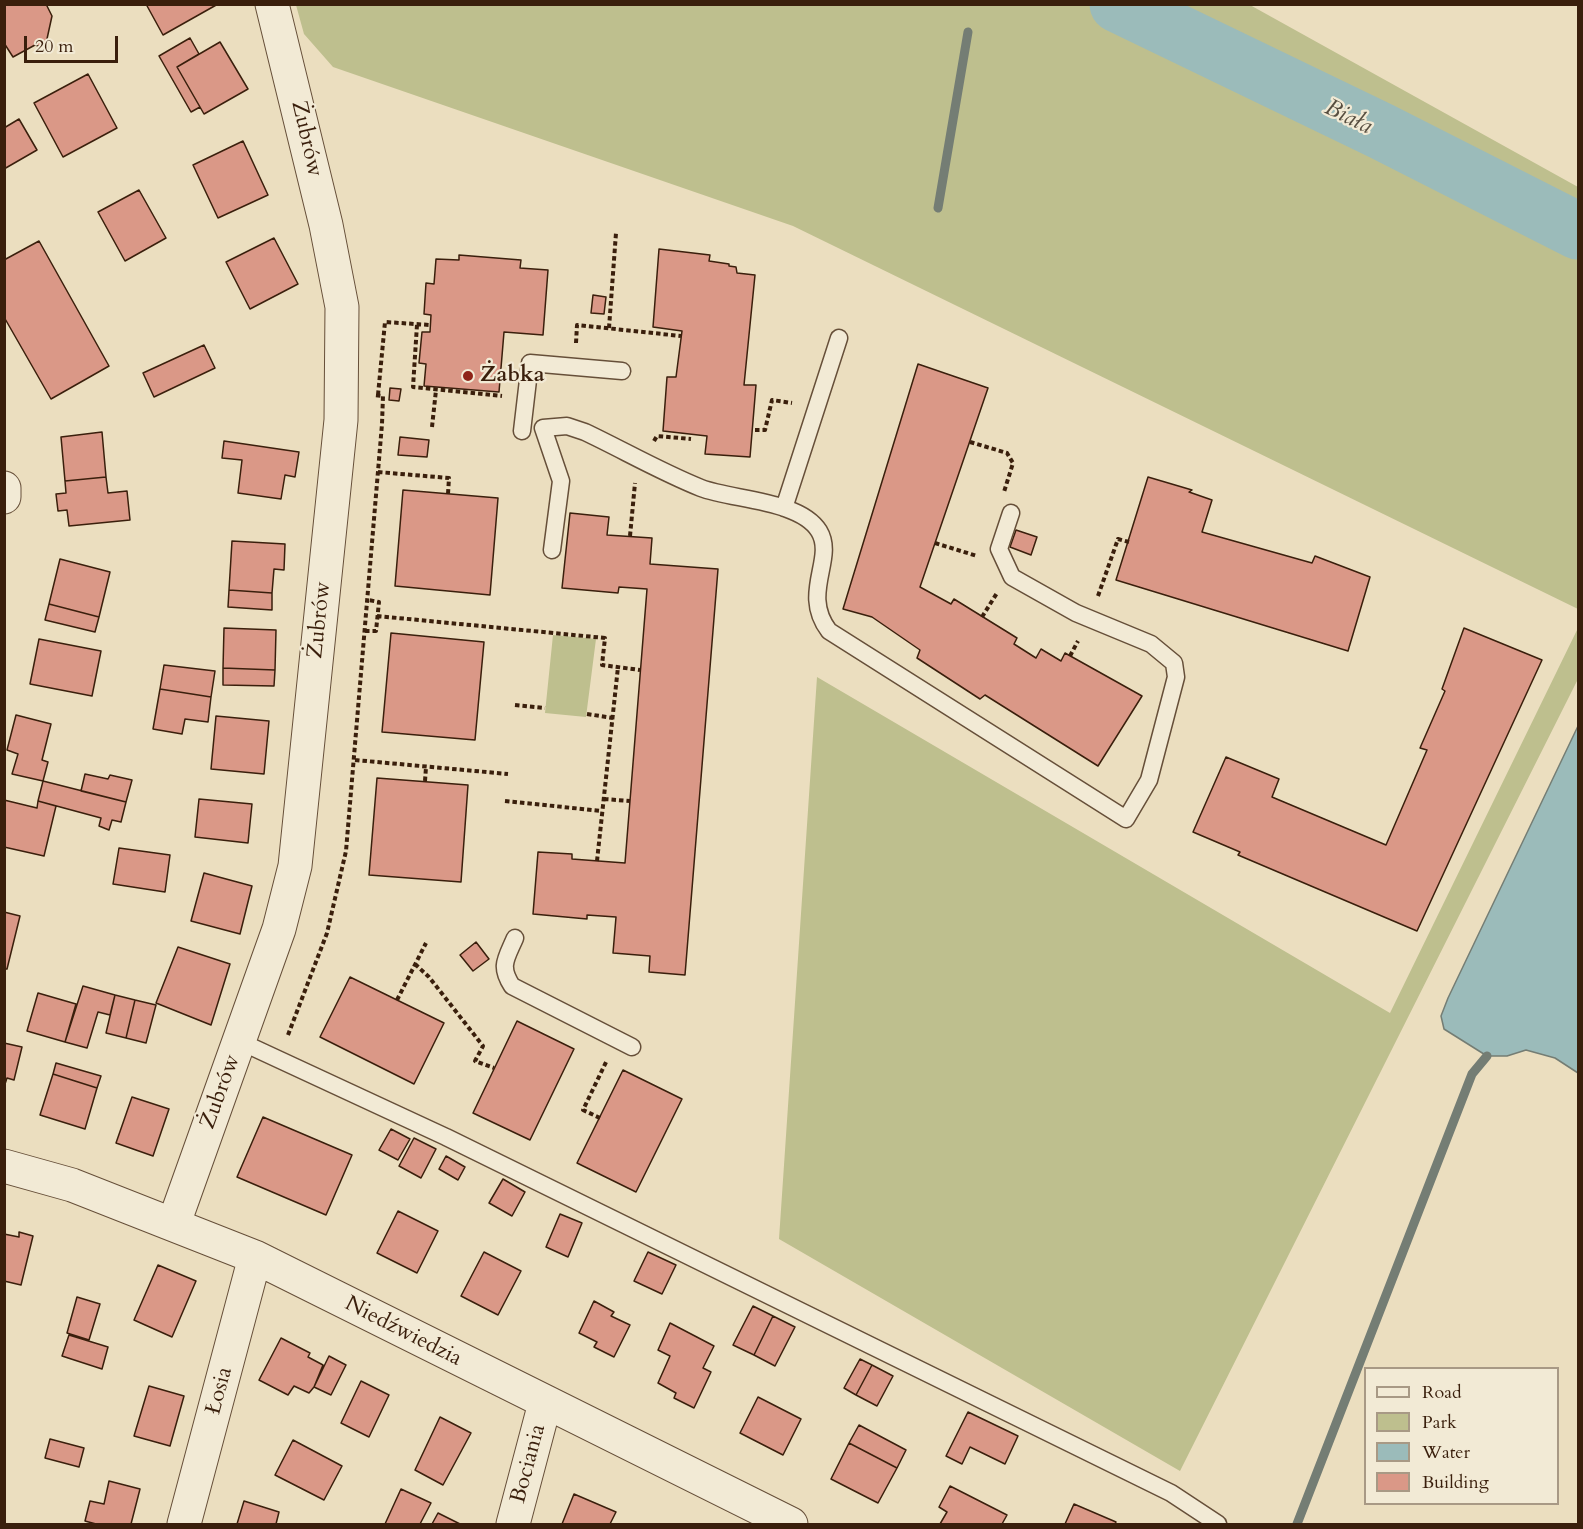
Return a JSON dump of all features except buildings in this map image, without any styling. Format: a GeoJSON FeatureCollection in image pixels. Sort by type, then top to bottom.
{"type":"FeatureCollection","features":[{"type":"Feature","properties":{"kind":"street","name":"Żubrów"},"geometry":{"type":"LineString","coordinates":[[174,1223],[248,1046],[295,866],[342,393],[342,307],[326,225],[272,4]]}},
{"type":"Feature","properties":{"kind":"street"},"geometry":{"type":"LineString","coordinates":[[4,488],[4,497]]}},
{"type":"Feature","properties":{"kind":"street","name":"Niedźwiedzia"},"geometry":{"type":"LineString","coordinates":[[4,1166],[72,1185],[174,1223],[255,1257],[791,1524]]}},
{"type":"Feature","properties":{"kind":"street","name":"Łosia"},"geometry":{"type":"LineString","coordinates":[[184,1524],[255,1257]]}},
{"type":"Feature","properties":{"kind":"street","name":"Bociania"},"geometry":{"type":"LineString","coordinates":[[513,1524],[545,1403]]}},
{"type":"Feature","properties":{"kind":"lane"},"geometry":{"type":"LineString","coordinates":[[784,508],[839,338]]}},
{"type":"Feature","properties":{"kind":"lane"},"geometry":{"type":"LineString","coordinates":[[522,431],[530,363],[622,370]]}},
{"type":"Feature","properties":{"kind":"lane"},"geometry":{"type":"LineString","coordinates":[[552,550],[561,481],[543,428],[567,426],[585,432],[702,488],[784,508],[809,521],[820,532],[823,554],[815,595],[820,619],[829,631],[1126,819],[1149,780],[1176,677],[1174,663],[1151,644],[1076,614],[1012,577],[999,549],[1011,513]]}},
{"type":"Feature","properties":{"kind":"lane"},"geometry":{"type":"LineString","coordinates":[[514,938],[504,961],[504,974],[512,986],[616,1041],[632,1047]]}},
{"type":"Feature","properties":{"kind":"lane"},"geometry":{"type":"LineString","coordinates":[[248,1046],[446,1137],[1172,1493],[1218,1524]]}},
{"type":"Feature","properties":{"kind":"path"},"geometry":{"type":"LineString","coordinates":[[609,328],[616,233]]}},
{"type":"Feature","properties":{"kind":"path"},"geometry":{"type":"LineString","coordinates":[[378,396],[385,322],[430,326]]}},
{"type":"Feature","properties":{"kind":"path"},"geometry":{"type":"LineString","coordinates":[[417,325],[412,387],[526,398]]}},
{"type":"Feature","properties":{"kind":"path"},"geometry":{"type":"LineString","coordinates":[[432,427],[436,390]]}},
{"type":"Feature","properties":{"kind":"path"},"geometry":{"type":"LineString","coordinates":[[248,1046],[267,1026],[290,1035],[327,933],[346,851],[384,396],[342,393]]}},
{"type":"Feature","properties":{"kind":"path"},"geometry":{"type":"LineString","coordinates":[[755,430],[765,430],[772,400],[817,406]]}},
{"type":"Feature","properties":{"kind":"path"},"geometry":{"type":"LineString","coordinates":[[378,472],[450,478],[448,494]]}},
{"type":"Feature","properties":{"kind":"path"},"geometry":{"type":"LineString","coordinates":[[630,536],[635,478]]}},
{"type":"Feature","properties":{"kind":"path"},"geometry":{"type":"LineString","coordinates":[[935,543],[987,558]]}},
{"type":"Feature","properties":{"kind":"path"},"geometry":{"type":"LineString","coordinates":[[982,617],[1002,585]]}},
{"type":"Feature","properties":{"kind":"path"},"geometry":{"type":"LineString","coordinates":[[365,631],[376,631],[379,602],[368,600]]}},
{"type":"Feature","properties":{"kind":"path"},"geometry":{"type":"LineString","coordinates":[[377,616],[605,638],[602,665],[640,670]]}},
{"type":"Feature","properties":{"kind":"path"},"geometry":{"type":"LineString","coordinates":[[597,861],[618,667]]}},
{"type":"Feature","properties":{"kind":"path"},"geometry":{"type":"LineString","coordinates":[[515,705],[545,708]]}},
{"type":"Feature","properties":{"kind":"path"},"geometry":{"type":"LineString","coordinates":[[587,714],[613,718]]}},
{"type":"Feature","properties":{"kind":"path"},"geometry":{"type":"LineString","coordinates":[[355,760],[508,774]]}},
{"type":"Feature","properties":{"kind":"path"},"geometry":{"type":"LineString","coordinates":[[425,781],[426,767]]}},
{"type":"Feature","properties":{"kind":"path"},"geometry":{"type":"LineString","coordinates":[[604,799],[630,801]]}},
{"type":"Feature","properties":{"kind":"path"},"geometry":{"type":"LineString","coordinates":[[505,801],[602,811]]}},
{"type":"Feature","properties":{"kind":"path"},"geometry":{"type":"LineString","coordinates":[[397,1000],[426,943]]}},
{"type":"Feature","properties":{"kind":"path"},"geometry":{"type":"LineString","coordinates":[[415,964],[429,977],[483,1046],[475,1061],[494,1068]]}},
{"type":"Feature","properties":{"kind":"path"},"geometry":{"type":"LineString","coordinates":[[600,1118],[583,1110],[616,1041]]}},
{"type":"Feature","properties":{"kind":"green space"},"geometry":{"type":"Polygon","coordinates":[[[296,5],[1250,5],[1578,187],[1578,609],[793,226],[333,67],[304,34],[296,5]]]}},
{"type":"Feature","properties":{"kind":"green space"},"geometry":{"type":"Polygon","coordinates":[[[1578,628],[1578,679],[1180,1471],[779,1239],[817,677],[1390,1013],[1578,628]]]}},
{"type":"Feature","properties":{"kind":"green space"},"geometry":{"type":"Polygon","coordinates":[[[553,635],[596,639],[586,717],[545,713],[553,635]]]}},
{"type":"Feature","properties":{"kind":"water"},"geometry":{"type":"Polygon","coordinates":[[[1578,726],[1578,1073],[1555,1058],[1526,1050],[1507,1056],[1487,1056],[1444,1029],[1441,1016],[1578,726]]]}},
{"type":"Feature","properties":{"kind":"waterway","name":"Biała"},"geometry":{"type":"LineString","coordinates":[[1118,4],[1381,131],[1578,231]]}},
{"type":"Feature","properties":{"kind":"waterway"},"geometry":{"type":"LineString","coordinates":[[938,208],[968,32]]}},
{"type":"Feature","properties":{"kind":"waterway"},"geometry":{"type":"LineString","coordinates":[[1297,1524],[1472,1074],[1487,1056]]}},
{"type":"Feature","properties":{"kind":"place","name":"Żabka"},"geometry":{"type":"Point","coordinates":[468,376]}}]}
